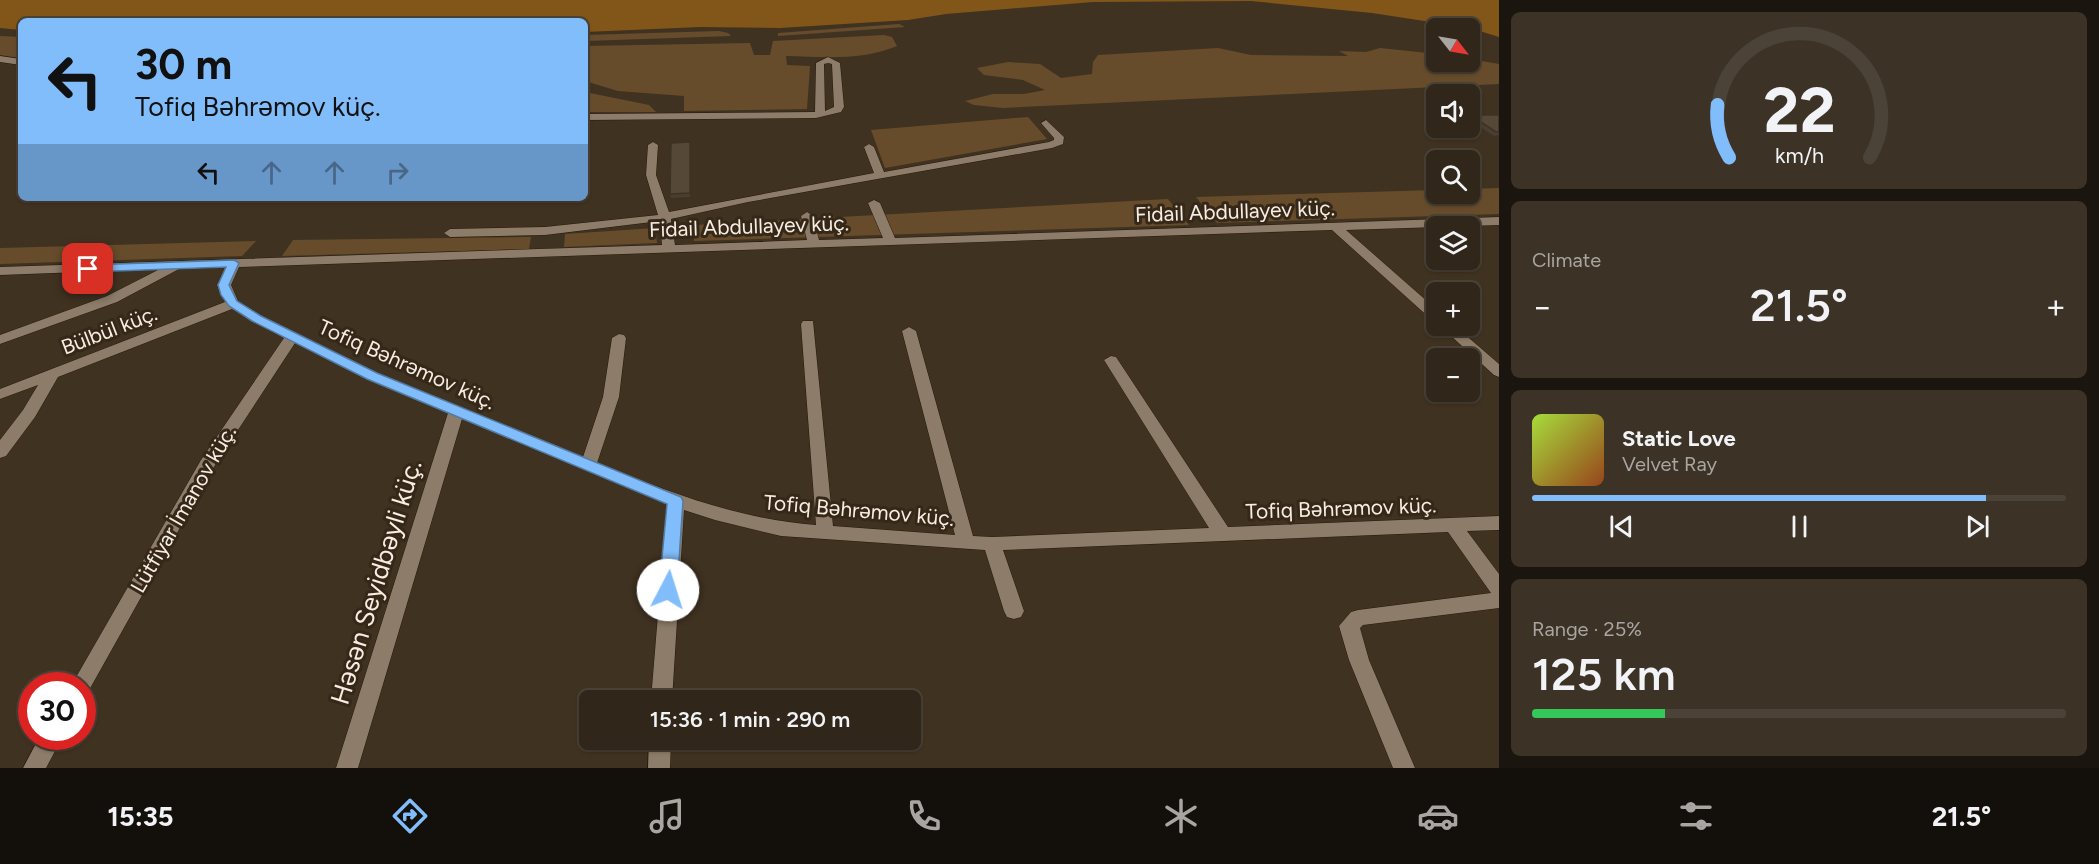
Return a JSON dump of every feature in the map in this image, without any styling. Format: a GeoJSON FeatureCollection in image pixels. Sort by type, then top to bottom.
{"type":"FeatureCollection","features":[{"type":"Feature","properties":{"kind":"street"},"geometry":{"type":"LineString","coordinates":[[0,60],[18,62]]}},
{"type":"Feature","properties":{"kind":"street"},"geometry":{"type":"LineString","coordinates":[[588,117],[820,114],[838,110],[836,63],[834,61],[824,60],[820,63],[820,114]]}},
{"type":"Feature","properties":{"kind":"street"},"geometry":{"type":"LineString","coordinates":[[450,233],[545,231],[665,218],[748,199],[1059,142],[1059,137],[1046,123]]}},
{"type":"Feature","properties":{"kind":"street"},"geometry":{"type":"LineString","coordinates":[[653,145],[651,175],[665,218],[669,248]]}},
{"type":"Feature","properties":{"kind":"street"},"geometry":{"type":"LineString","coordinates":[[869,147],[880,175]]}},
{"type":"Feature","properties":{"kind":"street"},"geometry":{"type":"LineString","coordinates":[[874,203],[890,241]]}},
{"type":"Feature","properties":{"kind":"street"},"geometry":{"type":"LineString","coordinates":[[807,216],[814,243]]}},
{"type":"Feature","properties":{"kind":"street","name":"Fidail Abdullayev küç."},"geometry":{"type":"LineString","coordinates":[[0,272],[1499,221]]}},
{"type":"Feature","properties":{"kind":"street"},"geometry":{"type":"LineString","coordinates":[[1336,227],[1426,307]]}},
{"type":"Feature","properties":{"kind":"street"},"geometry":{"type":"LineString","coordinates":[[233,304],[224,285],[234,263]]}},
{"type":"Feature","properties":{"kind":"street"},"geometry":{"type":"LineString","coordinates":[[0,340],[117,297],[175,266]]}},
{"type":"Feature","properties":{"kind":"street","name":"Tofiq Bəhrəmov küç."},"geometry":{"type":"LineString","coordinates":[[233,304],[292,337],[372,376],[456,412],[676,501],[715,514],[781,529],[992,544],[1499,523]]}},
{"type":"Feature","properties":{"kind":"street","name":"Bülbül küç."},"geometry":{"type":"LineString","coordinates":[[0,394],[233,304]]}},
{"type":"Feature","properties":{"kind":"street"},"geometry":{"type":"LineString","coordinates":[[808,324],[825,532]]}},
{"type":"Feature","properties":{"kind":"street"},"geometry":{"type":"LineString","coordinates":[[909,331],[966,542]]}},
{"type":"Feature","properties":{"kind":"street"},"geometry":{"type":"LineString","coordinates":[[1458,336],[1499,372]]}},
{"type":"Feature","properties":{"kind":"street","name":"Lütfiyar İmanov küç."},"geometry":{"type":"LineString","coordinates":[[89,672],[220,444],[258,382],[292,337]]}},
{"type":"Feature","properties":{"kind":"street"},"geometry":{"type":"LineString","coordinates":[[588,466],[611,397],[620,338]]}},
{"type":"Feature","properties":{"kind":"street"},"geometry":{"type":"LineString","coordinates":[[1111,360],[1223,535]]}},
{"type":"Feature","properties":{"kind":"street"},"geometry":{"type":"LineString","coordinates":[[0,452],[29,412],[52,374]]}},
{"type":"Feature","properties":{"kind":"street","name":"Həsən Seyidbəyli küç."},"geometry":{"type":"LineString","coordinates":[[347,768],[456,412]]}},
{"type":"Feature","properties":{"kind":"street"},"geometry":{"type":"LineString","coordinates":[[662,690],[676,501]]}},
{"type":"Feature","properties":{"kind":"street"},"geometry":{"type":"LineString","coordinates":[[1454,526],[1499,589]]}},
{"type":"Feature","properties":{"kind":"street"},"geometry":{"type":"LineString","coordinates":[[992,544],[1014,611]]}},
{"type":"Feature","properties":{"kind":"street"},"geometry":{"type":"LineString","coordinates":[[1404,768],[1359,660],[1349,626],[1358,618],[1499,600]]}},
{"type":"Feature","properties":{"kind":"street"},"geometry":{"type":"LineString","coordinates":[[34,768],[44,750]]}},
{"type":"Feature","properties":{"kind":"street"},"geometry":{"type":"LineString","coordinates":[[659,768],[660,750]]}},
{"type":"Feature","properties":{"kind":"shaded area"},"geometry":{"type":"Polygon","coordinates":[[[0,0],[1499,0],[1499,37],[1480,31],[1480,18],[1426,18],[1426,21],[1372,13],[1251,1],[1093,2],[946,14],[908,20],[780,28],[700,27],[588,32],[588,18],[18,18],[18,30],[0,28],[0,0]]]}},
{"type":"Feature","properties":{"kind":"shaded area"},"geometry":{"type":"Polygon","coordinates":[[[899,24],[905,27],[778,36],[778,33],[899,24]]]}},
{"type":"Feature","properties":{"kind":"shaded area"},"geometry":{"type":"Polygon","coordinates":[[[719,31],[731,36],[588,41],[588,35],[719,31]]]}},
{"type":"Feature","properties":{"kind":"shaded area"},"geometry":{"type":"Polygon","coordinates":[[[884,35],[892,37],[897,46],[857,56],[786,56],[787,65],[810,66],[807,109],[684,111],[684,96],[618,91],[588,82],[588,46],[750,43],[754,55],[770,55],[773,41],[884,35]]]}},
{"type":"Feature","properties":{"kind":"shaded area"},"geometry":{"type":"Polygon","coordinates":[[[0,36],[18,37],[18,58],[0,55],[0,36]]]}},
{"type":"Feature","properties":{"kind":"shaded area"},"geometry":{"type":"Polygon","coordinates":[[[1218,48],[1251,55],[1348,56],[1339,51],[1366,52],[1380,48],[1426,53],[1426,72],[1480,72],[1480,61],[1499,64],[1499,84],[1426,84],[1426,88],[1003,108],[974,105],[965,101],[993,94],[1024,94],[1045,90],[1023,80],[984,75],[977,68],[1008,62],[1040,64],[1061,78],[1092,74],[1093,62],[1098,55],[1218,48]]]}},
{"type":"Feature","properties":{"kind":"shaded area"},"geometry":{"type":"Polygon","coordinates":[[[588,93],[649,105],[656,112],[588,112],[588,93]]]}},
{"type":"Feature","properties":{"kind":"shaded area"},"geometry":{"type":"Polygon","coordinates":[[[1028,117],[1047,139],[885,168],[871,130],[1028,117]]]}},
{"type":"Feature","properties":{"kind":"shaded area"},"geometry":{"type":"Polygon","coordinates":[[[1499,188],[1499,214],[1217,223],[1196,197],[1426,190],[1426,204],[1480,204],[1480,189],[1499,188]]]}},
{"type":"Feature","properties":{"kind":"shaded area"},"geometry":{"type":"Polygon","coordinates":[[[1168,199],[1189,225],[694,241],[695,225],[1168,199]]]}},
{"type":"Feature","properties":{"kind":"shaded area"},"geometry":{"type":"Polygon","coordinates":[[[655,228],[657,243],[564,247],[565,234],[655,228]]]}},
{"type":"Feature","properties":{"kind":"shaded area"},"geometry":{"type":"Polygon","coordinates":[[[531,237],[529,249],[282,256],[293,240],[531,237]]]}},
{"type":"Feature","properties":{"kind":"shaded area"},"geometry":{"type":"Polygon","coordinates":[[[256,241],[242,256],[0,264],[0,248],[256,241]]]}},
{"type":"Feature","properties":{"kind":"building"},"geometry":{"type":"Polygon","coordinates":[[[1480,115],[1499,115],[1499,132],[1480,122],[1480,115]]]}},
{"type":"Feature","properties":{"kind":"building"},"geometry":{"type":"Polygon","coordinates":[[[690,142],[690,193],[670,194],[671,143],[690,142]]]}},
{"type":"Feature","properties":{"kind":"route"},"geometry":{"type":"LineString","coordinates":[[88,269],[234,263],[224,285],[227,295],[233,304],[257,319],[372,376],[676,501],[668,590]]}}]}
